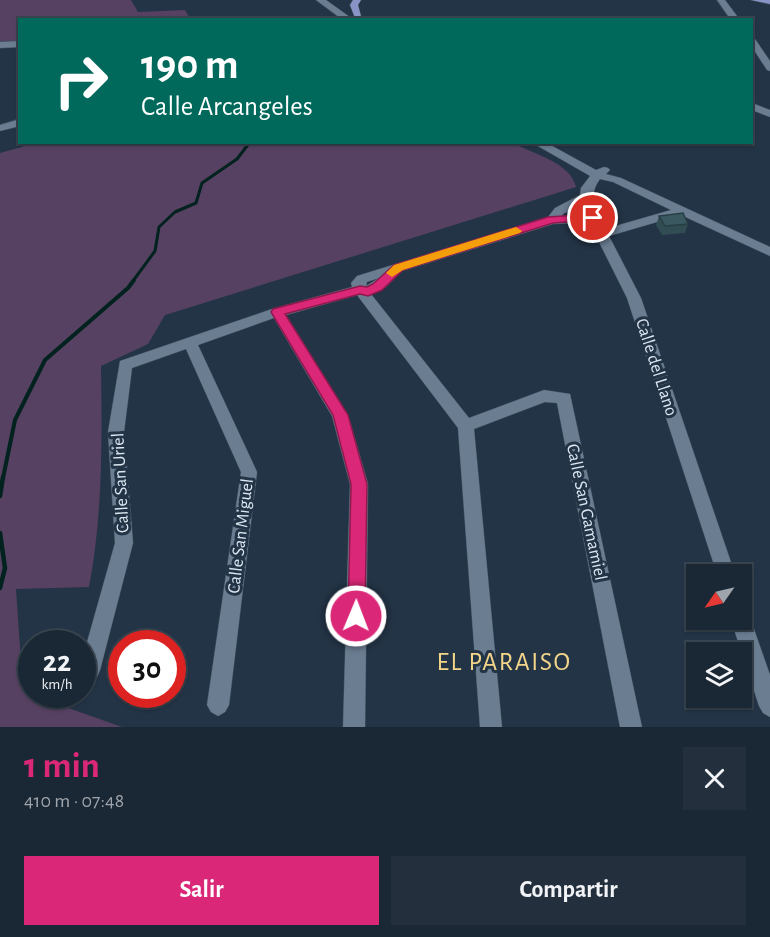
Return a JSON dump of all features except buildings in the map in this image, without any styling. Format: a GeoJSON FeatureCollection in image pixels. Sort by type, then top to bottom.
{"type":"FeatureCollection","features":[{"type":"Feature","properties":{"kind":"main road"},"geometry":{"type":"LineString","coordinates":[[357,0],[354,5],[357,18]]}},
{"type":"Feature","properties":{"kind":"main road"},"geometry":{"type":"LineString","coordinates":[[755,0],[770,1]]}},
{"type":"Feature","properties":{"kind":"street"},"geometry":{"type":"LineString","coordinates":[[320,0],[355,18]]}},
{"type":"Feature","properties":{"kind":"street"},"geometry":{"type":"LineString","coordinates":[[337,0],[356,18]]}},
{"type":"Feature","properties":{"kind":"street"},"geometry":{"type":"LineString","coordinates":[[726,2],[735,18]]}},
{"type":"Feature","properties":{"kind":"street"},"geometry":{"type":"LineString","coordinates":[[753,42],[770,68]]}},
{"type":"Feature","properties":{"kind":"street"},"geometry":{"type":"LineString","coordinates":[[0,45],[18,44]]}},
{"type":"Feature","properties":{"kind":"street"},"geometry":{"type":"LineString","coordinates":[[0,52],[18,51]]}},
{"type":"Feature","properties":{"kind":"street"},"geometry":{"type":"LineString","coordinates":[[753,106],[770,114]]}},
{"type":"Feature","properties":{"kind":"street"},"geometry":{"type":"LineString","coordinates":[[0,120],[18,116]]}},
{"type":"Feature","properties":{"kind":"street"},"geometry":{"type":"LineString","coordinates":[[0,128],[18,123]]}},
{"type":"Feature","properties":{"kind":"street"},"geometry":{"type":"LineString","coordinates":[[540,144],[770,252]]}},
{"type":"Feature","properties":{"kind":"street"},"geometry":{"type":"LineString","coordinates":[[558,144],[601,172]]}},
{"type":"Feature","properties":{"kind":"street"},"geometry":{"type":"LineString","coordinates":[[552,220],[559,211],[586,197],[587,188],[601,172]]}},
{"type":"Feature","properties":{"kind":"street","name":"Calle del Llano"},"geometry":{"type":"LineString","coordinates":[[586,197],[593,218],[634,298],[723,564]]}},
{"type":"Feature","properties":{"kind":"street"},"geometry":{"type":"LineString","coordinates":[[602,234],[668,216],[681,210]]}},
{"type":"Feature","properties":{"kind":"street"},"geometry":{"type":"LineString","coordinates":[[190,343],[277,312],[360,290],[368,292],[374,290],[398,267],[552,220],[593,218]]}},
{"type":"Feature","properties":{"kind":"street"},"geometry":{"type":"LineString","coordinates":[[360,290],[466,426],[491,727]]}},
{"type":"Feature","properties":{"kind":"street"},"geometry":{"type":"LineString","coordinates":[[277,312],[340,415],[359,484],[354,727]]}},
{"type":"Feature","properties":{"kind":"street","name":"Calle San Uriel"},"geometry":{"type":"LineString","coordinates":[[96,648],[124,543],[116,432],[125,365],[190,343]]}},
{"type":"Feature","properties":{"kind":"street","name":"Calle San Miguel"},"geometry":{"type":"LineString","coordinates":[[190,343],[249,472],[218,705]]}},
{"type":"Feature","properties":{"kind":"street","name":"Calle San Gamamiel"},"geometry":{"type":"LineString","coordinates":[[466,426],[544,396],[564,398],[631,727]]}},
{"type":"Feature","properties":{"kind":"street"},"geometry":{"type":"LineString","coordinates":[[745,630],[770,706]]}},
{"type":"Feature","properties":{"kind":"shaded area"},"geometry":{"type":"Polygon","coordinates":[[[0,0],[131,0],[138,12],[185,10],[189,18],[18,18],[18,46],[0,47],[0,0]]]}},
{"type":"Feature","properties":{"kind":"shaded area"},"geometry":{"type":"Polygon","coordinates":[[[26,144],[515,144],[559,165],[572,178],[576,187],[165,315],[148,344],[101,366],[99,504],[89,587],[16,589],[19,630],[18,708],[68,708],[122,727],[0,727],[0,153],[26,144]]]}},
{"type":"Feature","properties":{"kind":"waterway"},"geometry":{"type":"LineString","coordinates":[[133,281],[155,251],[159,227],[175,212],[196,203],[202,183],[237,159],[248,144]]}},
{"type":"Feature","properties":{"kind":"waterway"},"geometry":{"type":"LineString","coordinates":[[3,478],[15,420],[45,360],[128,288],[134,280]]}},
{"type":"Feature","properties":{"kind":"waterway"},"geometry":{"type":"LineString","coordinates":[[0,496],[3,477]]}},
{"type":"Feature","properties":{"kind":"waterway"},"geometry":{"type":"LineString","coordinates":[[0,533],[5,568],[0,588]]}},
{"type":"Feature","properties":{"kind":"slow traffic"},"geometry":{"type":"LineString","coordinates":[[392,273],[398,267],[516,231]]}},
{"type":"Feature","properties":{"kind":"district","name":"EL PARAISO"},"geometry":{"type":"Point","coordinates":[504,661]}},
{"type":"Feature","properties":{"kind":"route"},"geometry":{"type":"LineString","coordinates":[[356,616],[359,484],[340,415],[277,312],[360,290],[368,292],[374,290],[398,267],[552,220],[593,218]]}}]}
